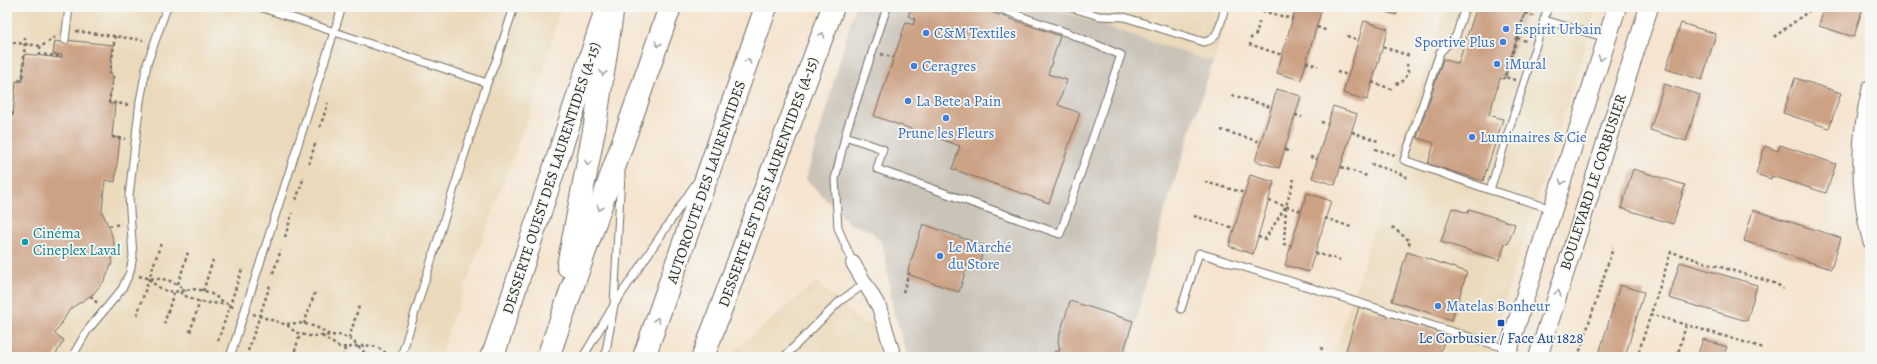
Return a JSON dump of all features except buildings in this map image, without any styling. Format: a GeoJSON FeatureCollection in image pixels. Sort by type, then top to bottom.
{"type":"FeatureCollection","features":[{"type":"Feature","properties":{"kind":"main road","name":"DESSERTE OUEST DES LAURENTIDES (A-15)"},"geometry":{"type":"LineString","coordinates":[[493,355],[607,7]]}},
{"type":"Feature","properties":{"kind":"main road"},"geometry":{"type":"LineString","coordinates":[[552,347],[595,125],[613,7]]}},
{"type":"Feature","properties":{"kind":"main road"},"geometry":{"type":"LineString","coordinates":[[552,347],[670,7]]}},
{"type":"Feature","properties":{"kind":"main road","name":"AUTOROUTE DES LAURENTIDES"},"geometry":{"type":"LineString","coordinates":[[644,357],[766,7]]}},
{"type":"Feature","properties":{"kind":"main road","name":"DESSERTE EST DES LAURENTIDES (A-15)"},"geometry":{"type":"LineString","coordinates":[[703,357],[833,7]]}},
{"type":"Feature","properties":{"kind":"street","name":"BOULEVARD LE CORBUSIER"},"geometry":{"type":"LineString","coordinates":[[1507,353],[1617,7]]}},
{"type":"Feature","properties":{"kind":"street","name":"BOULEVARD LE CORBUSIER"},"geometry":{"type":"LineString","coordinates":[[1538,357],[1649,7]]}},
{"type":"Feature","properties":{"kind":"street"},"geometry":{"type":"LineString","coordinates":[[1870,87],[1862,131],[1865,177],[1863,206],[1870,241]]}},
{"type":"Feature","properties":{"kind":"street"},"geometry":{"type":"LineString","coordinates":[[853,263],[881,311],[894,357]]}},
{"type":"Feature","properties":{"kind":"lane"},"geometry":{"type":"LineString","coordinates":[[65,40],[69,7]]}},
{"type":"Feature","properties":{"kind":"lane"},"geometry":{"type":"LineString","coordinates":[[72,357],[87,331],[122,290],[130,272],[133,256],[129,196],[140,101],[147,64],[168,7]]}},
{"type":"Feature","properties":{"kind":"lane"},"geometry":{"type":"LineString","coordinates":[[260,7],[487,83]]}},
{"type":"Feature","properties":{"kind":"lane"},"geometry":{"type":"LineString","coordinates":[[230,357],[342,7]]}},
{"type":"Feature","properties":{"kind":"lane"},"geometry":{"type":"LineString","coordinates":[[401,357],[487,83],[498,56],[514,7]]}},
{"type":"Feature","properties":{"kind":"lane"},"geometry":{"type":"LineString","coordinates":[[853,263],[840,233],[835,179],[845,136],[887,7]]}},
{"type":"Feature","properties":{"kind":"lane"},"geometry":{"type":"LineString","coordinates":[[845,136],[883,149],[877,169],[1060,234],[1121,55],[1068,33],[995,7]]}},
{"type":"Feature","properties":{"kind":"lane"},"geometry":{"type":"LineString","coordinates":[[1069,7],[1099,16],[1124,18],[1204,42],[1211,41],[1215,36],[1225,7]]}},
{"type":"Feature","properties":{"kind":"lane"},"geometry":{"type":"LineString","coordinates":[[1465,7],[1456,36],[1440,52],[1404,160],[1490,190],[1553,209]]}},
{"type":"Feature","properties":{"kind":"lane"},"geometry":{"type":"LineString","coordinates":[[1490,190],[1541,19],[1548,7]]}},
{"type":"Feature","properties":{"kind":"lane"},"geometry":{"type":"LineString","coordinates":[[1541,19],[1607,38]]}},
{"type":"Feature","properties":{"kind":"lane"},"geometry":{"type":"LineString","coordinates":[[605,357],[614,305],[622,144]]}},
{"type":"Feature","properties":{"kind":"lane"},"geometry":{"type":"LineString","coordinates":[[583,357],[614,305],[717,151]]}},
{"type":"Feature","properties":{"kind":"lane"},"geometry":{"type":"LineString","coordinates":[[1181,309],[1199,253],[1507,353]]}},
{"type":"Feature","properties":{"kind":"lane"},"geometry":{"type":"LineString","coordinates":[[784,357],[840,301],[866,283]]}},
{"type":"Feature","properties":{"kind":"path"},"geometry":{"type":"LineString","coordinates":[[1505,77],[1527,7]]}},
{"type":"Feature","properties":{"kind":"path"},"geometry":{"type":"LineString","coordinates":[[1774,37],[1809,11],[1810,7]]}},
{"type":"Feature","properties":{"kind":"path"},"geometry":{"type":"LineString","coordinates":[[1262,11],[1293,19]]}},
{"type":"Feature","properties":{"kind":"path"},"geometry":{"type":"LineString","coordinates":[[1525,13],[1541,19]]}},
{"type":"Feature","properties":{"kind":"path"},"geometry":{"type":"LineString","coordinates":[[1250,40],[1256,34],[1260,19]]}},
{"type":"Feature","properties":{"kind":"path"},"geometry":{"type":"LineString","coordinates":[[1316,27],[1328,31]]}},
{"type":"Feature","properties":{"kind":"path"},"geometry":{"type":"LineString","coordinates":[[109,36],[110,30]]}},
{"type":"Feature","properties":{"kind":"path"},"geometry":{"type":"LineString","coordinates":[[7,42],[40,46],[55,38],[56,31]]}},
{"type":"Feature","properties":{"kind":"path"},"geometry":{"type":"LineString","coordinates":[[76,31],[143,40]]}},
{"type":"Feature","properties":{"kind":"path"},"geometry":{"type":"LineString","coordinates":[[114,36],[110,73],[113,77],[110,102],[129,105]]}},
{"type":"Feature","properties":{"kind":"path"},"geometry":{"type":"LineString","coordinates":[[1347,36],[1359,40]]}},
{"type":"Feature","properties":{"kind":"path"},"geometry":{"type":"LineString","coordinates":[[19,82],[23,75],[24,38]]}},
{"type":"Feature","properties":{"kind":"path"},"geometry":{"type":"LineString","coordinates":[[1249,44],[1282,55]]}},
{"type":"Feature","properties":{"kind":"path"},"geometry":{"type":"LineString","coordinates":[[40,46],[40,54],[62,57]]}},
{"type":"Feature","properties":{"kind":"path"},"geometry":{"type":"LineString","coordinates":[[1383,47],[1410,56]]}},
{"type":"Feature","properties":{"kind":"path"},"geometry":{"type":"LineString","coordinates":[[1306,62],[1318,66]]}},
{"type":"Feature","properties":{"kind":"path"},"geometry":{"type":"LineString","coordinates":[[1396,84],[1405,80],[1408,71],[1407,64]]}},
{"type":"Feature","properties":{"kind":"path"},"geometry":{"type":"LineString","coordinates":[[1336,72],[1348,75]]}},
{"type":"Feature","properties":{"kind":"path"},"geometry":{"type":"LineString","coordinates":[[1372,82],[1394,90]]}},
{"type":"Feature","properties":{"kind":"path"},"geometry":{"type":"LineString","coordinates":[[1232,95],[1271,107]]}},
{"type":"Feature","properties":{"kind":"path"},"geometry":{"type":"LineString","coordinates":[[320,127],[328,103]]}},
{"type":"Feature","properties":{"kind":"path"},"geometry":{"type":"LineString","coordinates":[[7,111],[10,110],[13,114]]}},
{"type":"Feature","properties":{"kind":"path"},"geometry":{"type":"LineString","coordinates":[[1295,115],[1302,117]]}},
{"type":"Feature","properties":{"kind":"path"},"geometry":{"type":"LineString","coordinates":[[1321,122],[1328,124]]}},
{"type":"Feature","properties":{"kind":"path"},"geometry":{"type":"LineString","coordinates":[[1221,130],[1261,142]]}},
{"type":"Feature","properties":{"kind":"path"},"geometry":{"type":"LineString","coordinates":[[1352,132],[1378,141]]}},
{"type":"Feature","properties":{"kind":"path"},"geometry":{"type":"LineString","coordinates":[[112,137],[125,139]]}},
{"type":"Feature","properties":{"kind":"path"},"geometry":{"type":"LineString","coordinates":[[309,164],[316,141]]}},
{"type":"Feature","properties":{"kind":"path"},"geometry":{"type":"LineString","coordinates":[[1375,149],[1405,158]]}},
{"type":"Feature","properties":{"kind":"path"},"geometry":{"type":"LineString","coordinates":[[1284,150],[1291,152]]}},
{"type":"Feature","properties":{"kind":"path"},"geometry":{"type":"LineString","coordinates":[[1310,157],[1317,159]]}},
{"type":"Feature","properties":{"kind":"path"},"geometry":{"type":"LineString","coordinates":[[1370,164],[1399,173],[1408,178]]}},
{"type":"Feature","properties":{"kind":"path"},"geometry":{"type":"LineString","coordinates":[[1341,167],[1367,176]]}},
{"type":"Feature","properties":{"kind":"path"},"geometry":{"type":"LineString","coordinates":[[296,200],[304,177]]}},
{"type":"Feature","properties":{"kind":"path"},"geometry":{"type":"LineString","coordinates":[[1291,246],[1284,244],[1286,206],[1294,179]]}},
{"type":"Feature","properties":{"kind":"path"},"geometry":{"type":"LineString","coordinates":[[1205,182],[1245,194]]}},
{"type":"Feature","properties":{"kind":"path"},"geometry":{"type":"LineString","coordinates":[[1269,201],[1302,211]]}},
{"type":"Feature","properties":{"kind":"path"},"geometry":{"type":"LineString","coordinates":[[1258,237],[1265,239],[1286,206]]}},
{"type":"Feature","properties":{"kind":"path"},"geometry":{"type":"LineString","coordinates":[[285,237],[292,213]]}},
{"type":"Feature","properties":{"kind":"path"},"geometry":{"type":"LineString","coordinates":[[1194,216],[1234,228]]}},
{"type":"Feature","properties":{"kind":"path"},"geometry":{"type":"LineString","coordinates":[[1325,218],[1351,227]]}},
{"type":"Feature","properties":{"kind":"path"},"geometry":{"type":"LineString","coordinates":[[109,226],[121,224]]}},
{"type":"Feature","properties":{"kind":"path"},"geometry":{"type":"LineString","coordinates":[[1392,227],[1410,240],[1408,247]]}},
{"type":"Feature","properties":{"kind":"path"},"geometry":{"type":"LineString","coordinates":[[137,315],[161,243]]}},
{"type":"Feature","properties":{"kind":"path"},"geometry":{"type":"LineString","coordinates":[[1578,357],[1613,248]]}},
{"type":"Feature","properties":{"kind":"path"},"geometry":{"type":"LineString","coordinates":[[273,273],[281,250]]}},
{"type":"Feature","properties":{"kind":"path"},"geometry":{"type":"LineString","coordinates":[[178,284],[188,252]]}},
{"type":"Feature","properties":{"kind":"path"},"geometry":{"type":"LineString","coordinates":[[1637,357],[1665,265],[1671,252],[1777,284],[1783,290]]}},
{"type":"Feature","properties":{"kind":"path"},"geometry":{"type":"LineString","coordinates":[[1315,253],[1340,260]]}},
{"type":"Feature","properties":{"kind":"path"},"geometry":{"type":"LineString","coordinates":[[203,291],[213,260]]}},
{"type":"Feature","properties":{"kind":"path"},"geometry":{"type":"LineString","coordinates":[[1661,263],[1665,265]]}},
{"type":"Feature","properties":{"kind":"path"},"geometry":{"type":"LineString","coordinates":[[218,341],[242,269]]}},
{"type":"Feature","properties":{"kind":"path"},"geometry":{"type":"LineString","coordinates":[[902,292],[909,273]]}},
{"type":"Feature","properties":{"kind":"path"},"geometry":{"type":"LineString","coordinates":[[137,276],[149,279],[164,278],[178,284],[186,291]]}},
{"type":"Feature","properties":{"kind":"path"},"geometry":{"type":"LineString","coordinates":[[149,279],[165,291],[203,291],[213,295],[225,304]]}},
{"type":"Feature","properties":{"kind":"path"},"geometry":{"type":"LineString","coordinates":[[248,351],[270,285]]}},
{"type":"Feature","properties":{"kind":"path"},"geometry":{"type":"LineString","coordinates":[[164,324],[174,292]]}},
{"type":"Feature","properties":{"kind":"path"},"geometry":{"type":"LineString","coordinates":[[180,292],[185,297],[200,301],[225,304],[237,308]]}},
{"type":"Feature","properties":{"kind":"path"},"geometry":{"type":"LineString","coordinates":[[304,324],[315,292]]}},
{"type":"Feature","properties":{"kind":"path"},"geometry":{"type":"LineString","coordinates":[[91,296],[98,304]]}},
{"type":"Feature","properties":{"kind":"path"},"geometry":{"type":"LineString","coordinates":[[190,332],[200,301]]}},
{"type":"Feature","properties":{"kind":"path"},"geometry":{"type":"LineString","coordinates":[[348,338],[359,306]]}},
{"type":"Feature","properties":{"kind":"path"},"geometry":{"type":"LineString","coordinates":[[253,313],[287,325],[300,334],[314,337],[341,335],[348,338],[372,357]]}},
{"type":"Feature","properties":{"kind":"path"},"geometry":{"type":"LineString","coordinates":[[1650,314],[1764,348]]}},
{"type":"Feature","properties":{"kind":"path"},"geometry":{"type":"LineString","coordinates":[[287,325],[304,324],[320,329],[329,335]]}},
{"type":"Feature","properties":{"kind":"path"},"geometry":{"type":"LineString","coordinates":[[1677,357],[1686,325]]}},
{"type":"Feature","properties":{"kind":"path"},"geometry":{"type":"LineString","coordinates":[[293,357],[300,334]]}},
{"type":"Feature","properties":{"kind":"path"},"geometry":{"type":"LineString","coordinates":[[322,336],[333,345],[345,348],[362,345],[377,347],[390,357]]}},
{"type":"Feature","properties":{"kind":"path"},"geometry":{"type":"LineString","coordinates":[[1320,356],[1322,347]]}},
{"type":"Feature","properties":{"kind":"path"},"geometry":{"type":"LineString","coordinates":[[342,357],[345,348]]}},
{"type":"Feature","properties":{"kind":"shaded area"},"geometry":{"type":"Polygon","coordinates":[[[7,7],[561,7],[536,96],[439,357],[7,357],[7,7]]]}},
{"type":"Feature","properties":{"kind":"shaded area"},"geometry":{"type":"Polygon","coordinates":[[[855,7],[1047,7],[1213,62],[1162,220],[1127,357],[908,357],[893,309],[883,245],[871,231],[850,224],[806,179],[855,7]]]}},
{"type":"Feature","properties":{"kind":"shaded area"},"geometry":{"type":"Polygon","coordinates":[[[1047,7],[1231,7],[1213,62],[1047,7]]]}},
{"type":"Feature","properties":{"kind":"shaded area"},"geometry":{"type":"Polygon","coordinates":[[[1446,7],[1597,7],[1581,62],[1513,273],[1489,357],[1333,357],[1446,7]]]}},
{"type":"Feature","properties":{"kind":"shaded area"},"geometry":{"type":"Polygon","coordinates":[[[816,282],[864,324],[872,322],[881,357],[732,357],[734,351],[816,282]]]}},
{"type":"Feature","properties":{"kind":"place","name":"Espirit Urbain"},"geometry":{"type":"Point","coordinates":[1506,29]}},
{"type":"Feature","properties":{"kind":"place","name":"C&M Textiles"},"geometry":{"type":"Point","coordinates":[926,33]}},
{"type":"Feature","properties":{"kind":"place","name":"Sportive Plus"},"geometry":{"type":"Point","coordinates":[1503,42]}},
{"type":"Feature","properties":{"kind":"place","name":"iMural"},"geometry":{"type":"Point","coordinates":[1497,64]}},
{"type":"Feature","properties":{"kind":"place","name":"Ceragres"},"geometry":{"type":"Point","coordinates":[914,66]}},
{"type":"Feature","properties":{"kind":"place","name":"La Bete a Pain"},"geometry":{"type":"Point","coordinates":[908,101]}},
{"type":"Feature","properties":{"kind":"place","name":"Prune les Fleurs"},"geometry":{"type":"Point","coordinates":[946,118]}},
{"type":"Feature","properties":{"kind":"place","name":"Luminaires & Cie"},"geometry":{"type":"Point","coordinates":[1472,137]}},
{"type":"Feature","properties":{"kind":"place","name":"Cinéma Cineplex Laval"},"geometry":{"type":"Point","coordinates":[25,242]}},
{"type":"Feature","properties":{"kind":"place","name":"Le Marché du Store"},"geometry":{"type":"Point","coordinates":[940,256]}},
{"type":"Feature","properties":{"kind":"place","name":"Matelas Bonheur"},"geometry":{"type":"Point","coordinates":[1438,306]}},
{"type":"Feature","properties":{"kind":"place","name":"Le Corbusier / Face Au 1828"},"geometry":{"type":"Point","coordinates":[1501,323]}}]}
